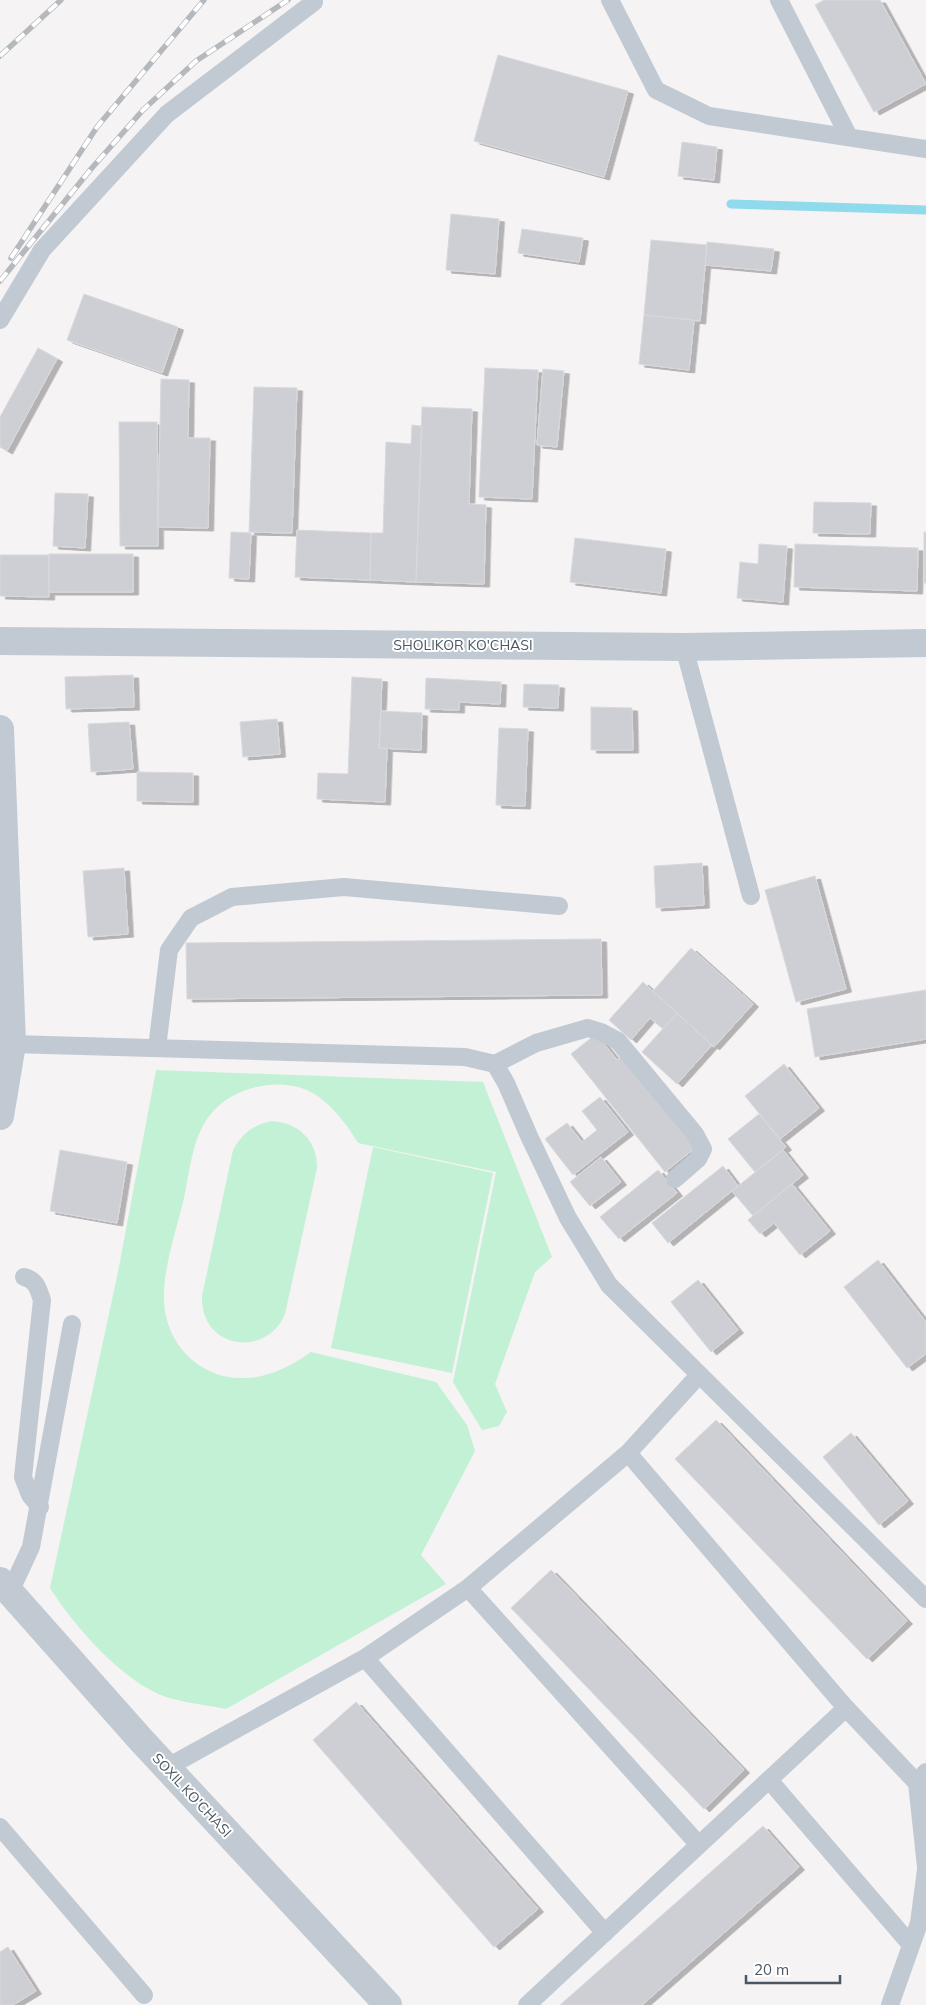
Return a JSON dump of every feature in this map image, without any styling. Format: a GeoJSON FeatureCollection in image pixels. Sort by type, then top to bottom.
{"type":"FeatureCollection","features":[{"type":"Feature","properties":{"kind":"street","name":"SHOLIKOR KO'CHASI"},"geometry":{"type":"LineString","coordinates":[[0,641],[684,647],[926,643]]}},
{"type":"Feature","properties":{"kind":"street"},"geometry":{"type":"LineString","coordinates":[[0,730],[12,1044],[0,1116]]}},
{"type":"Feature","properties":{"kind":"street","name":"SOXIL KO'CHASI"},"geometry":{"type":"LineString","coordinates":[[5,1587],[166,1768],[388,2005]]}},
{"type":"Feature","properties":{"kind":"lane"},"geometry":{"type":"LineString","coordinates":[[610,0],[656,90],[709,116],[926,150]]}},
{"type":"Feature","properties":{"kind":"lane"},"geometry":{"type":"LineString","coordinates":[[779,0],[849,137]]}},
{"type":"Feature","properties":{"kind":"lane"},"geometry":{"type":"LineString","coordinates":[[0,320],[42,250],[167,114],[314,2]]}},
{"type":"Feature","properties":{"kind":"lane"},"geometry":{"type":"LineString","coordinates":[[684,647],[751,896]]}},
{"type":"Feature","properties":{"kind":"lane"},"geometry":{"type":"LineString","coordinates":[[157,1048],[169,950],[191,918],[232,897],[344,887],[559,906]]}},
{"type":"Feature","properties":{"kind":"lane"},"geometry":{"type":"LineString","coordinates":[[12,1044],[465,1056],[495,1064],[536,1043],[588,1028],[618,1041],[695,1134],[703,1149],[698,1159],[675,1180]]}},
{"type":"Feature","properties":{"kind":"lane"},"geometry":{"type":"LineString","coordinates":[[495,1064],[506,1083],[568,1218],[609,1285],[926,1599]]}},
{"type":"Feature","properties":{"kind":"lane"},"geometry":{"type":"LineString","coordinates":[[24,1277],[31,1279],[38,1286],[42,1300],[23,1477],[30,1495],[40,1508]]}},
{"type":"Feature","properties":{"kind":"lane"},"geometry":{"type":"LineString","coordinates":[[5,1587],[31,1547],[40,1508],[72,1324]]}},
{"type":"Feature","properties":{"kind":"lane"},"geometry":{"type":"LineString","coordinates":[[166,1768],[365,1658],[468,1588],[628,1453],[700,1375]]}},
{"type":"Feature","properties":{"kind":"lane"},"geometry":{"type":"LineString","coordinates":[[628,1453],[846,1708],[921,1778],[926,1868],[919,1923],[890,2005]]}},
{"type":"Feature","properties":{"kind":"lane"},"geometry":{"type":"LineString","coordinates":[[468,1588],[699,1845]]}},
{"type":"Feature","properties":{"kind":"lane"},"geometry":{"type":"LineString","coordinates":[[365,1658],[605,1933]]}},
{"type":"Feature","properties":{"kind":"lane"},"geometry":{"type":"LineString","coordinates":[[527,2005],[846,1708]]}},
{"type":"Feature","properties":{"kind":"lane"},"geometry":{"type":"LineString","coordinates":[[769,1780],[911,1945]]}},
{"type":"Feature","properties":{"kind":"lane"},"geometry":{"type":"LineString","coordinates":[[0,1827],[144,1995]]}},
{"type":"Feature","properties":{"kind":"green space"},"geometry":{"type":"Polygon","coordinates":[[[156,1070],[483,1082],[552,1257],[535,1272],[495,1384],[507,1412],[499,1426],[482,1430],[453,1382],[496,1172],[358,1143],[329,1105],[316,1095],[289,1085],[275,1084],[245,1090],[231,1097],[210,1115],[195,1144],[165,1277],[164,1302],[166,1318],[171,1332],[179,1345],[189,1357],[201,1366],[214,1373],[229,1377],[262,1376],[288,1366],[311,1352],[436,1382],[467,1425],[475,1451],[421,1555],[446,1584],[226,1709],[166,1697],[150,1690],[133,1679],[86,1635],[50,1588],[118,1272],[156,1070]]]}},
{"type":"Feature","properties":{"kind":"green space"},"geometry":{"type":"Polygon","coordinates":[[[271,1121],[290,1125],[304,1135],[314,1149],[317,1168],[285,1314],[276,1328],[264,1338],[250,1342],[236,1342],[222,1337],[211,1328],[204,1314],[202,1296],[233,1150],[240,1139],[249,1131],[271,1121]]]}},
{"type":"Feature","properties":{"kind":"green space"},"geometry":{"type":"Polygon","coordinates":[[[373,1147],[493,1173],[452,1373],[331,1348],[373,1147]]]}},
{"type":"Feature","properties":{"kind":"building"},"geometry":{"type":"Polygon","coordinates":[[[824,0],[880,0],[926,84],[874,112],[815,5],[824,0]]]}},
{"type":"Feature","properties":{"kind":"building"},"geometry":{"type":"Polygon","coordinates":[[[498,55],[628,91],[604,177],[474,141],[498,55]]]}},
{"type":"Feature","properties":{"kind":"building"},"geometry":{"type":"Polygon","coordinates":[[[682,142],[717,147],[714,180],[678,176],[682,142]]]}},
{"type":"Feature","properties":{"kind":"building"},"geometry":{"type":"Polygon","coordinates":[[[451,214],[499,219],[495,274],[446,270],[451,214]]]}},
{"type":"Feature","properties":{"kind":"building"},"geometry":{"type":"Polygon","coordinates":[[[522,229],[583,238],[579,262],[518,253],[522,229]]]}},
{"type":"Feature","properties":{"kind":"building"},"geometry":{"type":"Polygon","coordinates":[[[651,240],[707,245],[700,321],[644,315],[651,240]]]}},
{"type":"Feature","properties":{"kind":"building"},"geometry":{"type":"Polygon","coordinates":[[[707,242],[774,249],[771,271],[705,265],[707,242]]]}},
{"type":"Feature","properties":{"kind":"building"},"geometry":{"type":"Polygon","coordinates":[[[84,294],[178,327],[162,373],[67,340],[84,294]]]}},
{"type":"Feature","properties":{"kind":"building"},"geometry":{"type":"Polygon","coordinates":[[[644,315],[694,320],[689,370],[639,364],[644,315]]]}},
{"type":"Feature","properties":{"kind":"building"},"geometry":{"type":"Polygon","coordinates":[[[38,348],[57,359],[7,451],[0,447],[0,417],[38,348]]]}},
{"type":"Feature","properties":{"kind":"building"},"geometry":{"type":"Polygon","coordinates":[[[485,368],[538,370],[532,499],[479,497],[485,368]]]}},
{"type":"Feature","properties":{"kind":"building"},"geometry":{"type":"Polygon","coordinates":[[[543,369],[564,371],[557,447],[537,445],[543,369]]]}},
{"type":"Feature","properties":{"kind":"building"},"geometry":{"type":"Polygon","coordinates":[[[161,379],[189,380],[188,438],[210,438],[208,528],[158,527],[161,379]]]}},
{"type":"Feature","properties":{"kind":"building"},"geometry":{"type":"Polygon","coordinates":[[[254,387],[297,388],[292,533],[249,532],[254,387]]]}},
{"type":"Feature","properties":{"kind":"building"},"geometry":{"type":"Polygon","coordinates":[[[422,407],[472,409],[469,504],[486,505],[484,584],[416,582],[422,407]]]}},
{"type":"Feature","properties":{"kind":"building"},"geometry":{"type":"Polygon","coordinates":[[[119,422],[157,422],[158,546],[120,546],[119,422]]]}},
{"type":"Feature","properties":{"kind":"building"},"geometry":{"type":"Polygon","coordinates":[[[412,425],[422,426],[416,582],[370,580],[371,533],[383,533],[386,442],[411,444],[412,425]]]}},
{"type":"Feature","properties":{"kind":"building"},"geometry":{"type":"Polygon","coordinates":[[[55,493],[88,494],[85,548],[53,546],[55,493]]]}},
{"type":"Feature","properties":{"kind":"building"},"geometry":{"type":"Polygon","coordinates":[[[814,502],[871,503],[870,534],[813,533],[814,502]]]}},
{"type":"Feature","properties":{"kind":"building"},"geometry":{"type":"Polygon","coordinates":[[[297,530],[371,533],[370,580],[295,577],[297,530]]]}},
{"type":"Feature","properties":{"kind":"building"},"geometry":{"type":"Polygon","coordinates":[[[231,532],[251,533],[249,579],[229,578],[231,532]]]}},
{"type":"Feature","properties":{"kind":"building"},"geometry":{"type":"Polygon","coordinates":[[[924,532],[926,532],[926,583],[924,583],[924,532]]]}},
{"type":"Feature","properties":{"kind":"building"},"geometry":{"type":"Polygon","coordinates":[[[575,538],[666,549],[661,593],[570,582],[575,538]]]}},
{"type":"Feature","properties":{"kind":"building"},"geometry":{"type":"Polygon","coordinates":[[[759,544],[787,546],[783,602],[737,598],[740,562],[758,564],[759,544]]]}},
{"type":"Feature","properties":{"kind":"building"},"geometry":{"type":"Polygon","coordinates":[[[795,544],[918,548],[917,591],[794,587],[795,544]]]}},
{"type":"Feature","properties":{"kind":"building"},"geometry":{"type":"Polygon","coordinates":[[[49,554],[133,554],[133,592],[49,592],[49,554]]]}},
{"type":"Feature","properties":{"kind":"building"},"geometry":{"type":"Polygon","coordinates":[[[0,555],[49,555],[49,597],[0,596],[0,555]]]}},
{"type":"Feature","properties":{"kind":"building"},"geometry":{"type":"Polygon","coordinates":[[[133,675],[134,707],[66,709],[65,677],[133,675]]]}},
{"type":"Feature","properties":{"kind":"building"},"geometry":{"type":"Polygon","coordinates":[[[352,677],[382,679],[379,748],[387,749],[385,802],[317,799],[318,773],[348,774],[352,677]]]}},
{"type":"Feature","properties":{"kind":"building"},"geometry":{"type":"Polygon","coordinates":[[[426,678],[501,682],[500,704],[459,702],[459,710],[425,709],[426,678]]]}},
{"type":"Feature","properties":{"kind":"building"},"geometry":{"type":"Polygon","coordinates":[[[524,684],[559,685],[558,708],[523,707],[524,684]]]}},
{"type":"Feature","properties":{"kind":"building"},"geometry":{"type":"Polygon","coordinates":[[[591,707],[632,708],[633,750],[591,750],[591,707]]]}},
{"type":"Feature","properties":{"kind":"building"},"geometry":{"type":"Polygon","coordinates":[[[381,711],[422,713],[421,750],[379,748],[381,711]]]}},
{"type":"Feature","properties":{"kind":"building"},"geometry":{"type":"Polygon","coordinates":[[[277,719],[280,754],[243,757],[240,722],[277,719]]]}},
{"type":"Feature","properties":{"kind":"building"},"geometry":{"type":"Polygon","coordinates":[[[129,722],[133,769],[91,772],[88,724],[129,722]]]}},
{"type":"Feature","properties":{"kind":"building"},"geometry":{"type":"Polygon","coordinates":[[[499,728],[528,729],[525,806],[496,805],[499,728]]]}},
{"type":"Feature","properties":{"kind":"building"},"geometry":{"type":"Polygon","coordinates":[[[137,772],[193,773],[193,802],[137,801],[137,772]]]}},
{"type":"Feature","properties":{"kind":"building"},"geometry":{"type":"Polygon","coordinates":[[[702,863],[704,905],[656,908],[654,866],[702,863]]]}},
{"type":"Feature","properties":{"kind":"building"},"geometry":{"type":"Polygon","coordinates":[[[124,868],[128,934],[88,937],[83,871],[124,868]]]}},
{"type":"Feature","properties":{"kind":"building"},"geometry":{"type":"Polygon","coordinates":[[[815,876],[846,989],[796,1002],[765,890],[815,876]]]}},
{"type":"Feature","properties":{"kind":"building"},"geometry":{"type":"Polygon","coordinates":[[[601,939],[602,995],[187,999],[186,943],[601,939]]]}},
{"type":"Feature","properties":{"kind":"building"},"geometry":{"type":"Polygon","coordinates":[[[691,948],[753,1004],[714,1047],[653,991],[691,948]]]}},
{"type":"Feature","properties":{"kind":"building"},"geometry":{"type":"Polygon","coordinates":[[[643,982],[677,1013],[663,1029],[650,1018],[631,1040],[609,1020],[643,982]]]}},
{"type":"Feature","properties":{"kind":"building"},"geometry":{"type":"Polygon","coordinates":[[[926,990],[926,1039],[815,1057],[807,1009],[926,990]]]}},
{"type":"Feature","properties":{"kind":"building"},"geometry":{"type":"Polygon","coordinates":[[[677,1013],[712,1045],[677,1084],[642,1052],[677,1013]]]}},
{"type":"Feature","properties":{"kind":"building"},"geometry":{"type":"Polygon","coordinates":[[[596,1034],[617,1060],[627,1052],[700,1144],[665,1172],[571,1054],[596,1034]]]}},
{"type":"Feature","properties":{"kind":"building"},"geometry":{"type":"Polygon","coordinates":[[[784,1064],[819,1108],[780,1139],[745,1096],[784,1064]]]}},
{"type":"Feature","properties":{"kind":"building"},"geometry":{"type":"Polygon","coordinates":[[[600,1097],[628,1132],[573,1175],[545,1139],[567,1123],[582,1142],[597,1130],[582,1111],[600,1097]]]}},
{"type":"Feature","properties":{"kind":"building"},"geometry":{"type":"Polygon","coordinates":[[[759,1114],[786,1147],[755,1172],[728,1139],[759,1114]]]}},
{"type":"Feature","properties":{"kind":"building"},"geometry":{"type":"Polygon","coordinates":[[[60,1150],[127,1162],[117,1223],[50,1211],[60,1150]]]}},
{"type":"Feature","properties":{"kind":"building"},"geometry":{"type":"Polygon","coordinates":[[[783,1150],[803,1175],[753,1216],[732,1191],[783,1150]]]}},
{"type":"Feature","properties":{"kind":"building"},"geometry":{"type":"Polygon","coordinates":[[[601,1157],[621,1182],[590,1206],[570,1182],[601,1157]]]}},
{"type":"Feature","properties":{"kind":"building"},"geometry":{"type":"Polygon","coordinates":[[[723,1166],[738,1186],[668,1243],[652,1223],[723,1166]]]}},
{"type":"Feature","properties":{"kind":"building"},"geometry":{"type":"Polygon","coordinates":[[[658,1170],[677,1193],[619,1239],[600,1217],[658,1170]]]}},
{"type":"Feature","properties":{"kind":"building"},"geometry":{"type":"Polygon","coordinates":[[[792,1184],[830,1231],[800,1255],[774,1223],[760,1234],[748,1220],[792,1184]]]}},
{"type":"Feature","properties":{"kind":"building"},"geometry":{"type":"Polygon","coordinates":[[[878,1260],[926,1322],[926,1354],[907,1368],[844,1287],[878,1260]]]}},
{"type":"Feature","properties":{"kind":"building"},"geometry":{"type":"Polygon","coordinates":[[[698,1280],[738,1330],[711,1352],[671,1302],[698,1280]]]}},
{"type":"Feature","properties":{"kind":"building"},"geometry":{"type":"Polygon","coordinates":[[[716,1420],[907,1621],[867,1659],[675,1459],[716,1420]]]}},
{"type":"Feature","properties":{"kind":"building"},"geometry":{"type":"Polygon","coordinates":[[[851,1433],[908,1501],[879,1525],[823,1457],[851,1433]]]}},
{"type":"Feature","properties":{"kind":"building"},"geometry":{"type":"Polygon","coordinates":[[[551,1570],[744,1770],[704,1809],[511,1608],[551,1570]]]}},
{"type":"Feature","properties":{"kind":"building"},"geometry":{"type":"Polygon","coordinates":[[[356,1702],[538,1909],[494,1947],[313,1740],[356,1702]]]}},
{"type":"Feature","properties":{"kind":"building"},"geometry":{"type":"Polygon","coordinates":[[[763,1826],[799,1867],[642,2005],[560,2005],[763,1826]]]}},
{"type":"Feature","properties":{"kind":"building"},"geometry":{"type":"Polygon","coordinates":[[[8,1947],[36,1991],[13,2005],[0,2005],[0,1952],[8,1947]]]}},
{"type":"Feature","properties":{"kind":"waterway"},"geometry":{"type":"LineString","coordinates":[[731,204],[926,210]]}},
{"type":"Feature","properties":{"kind":"railway"},"geometry":{"type":"LineString","coordinates":[[0,56],[61,0]]}},
{"type":"Feature","properties":{"kind":"railway"},"geometry":{"type":"LineString","coordinates":[[11,258],[97,127],[204,0]]}},
{"type":"Feature","properties":{"kind":"railway"},"geometry":{"type":"LineString","coordinates":[[0,281],[91,169],[143,110],[196,61],[288,0]]}}]}
